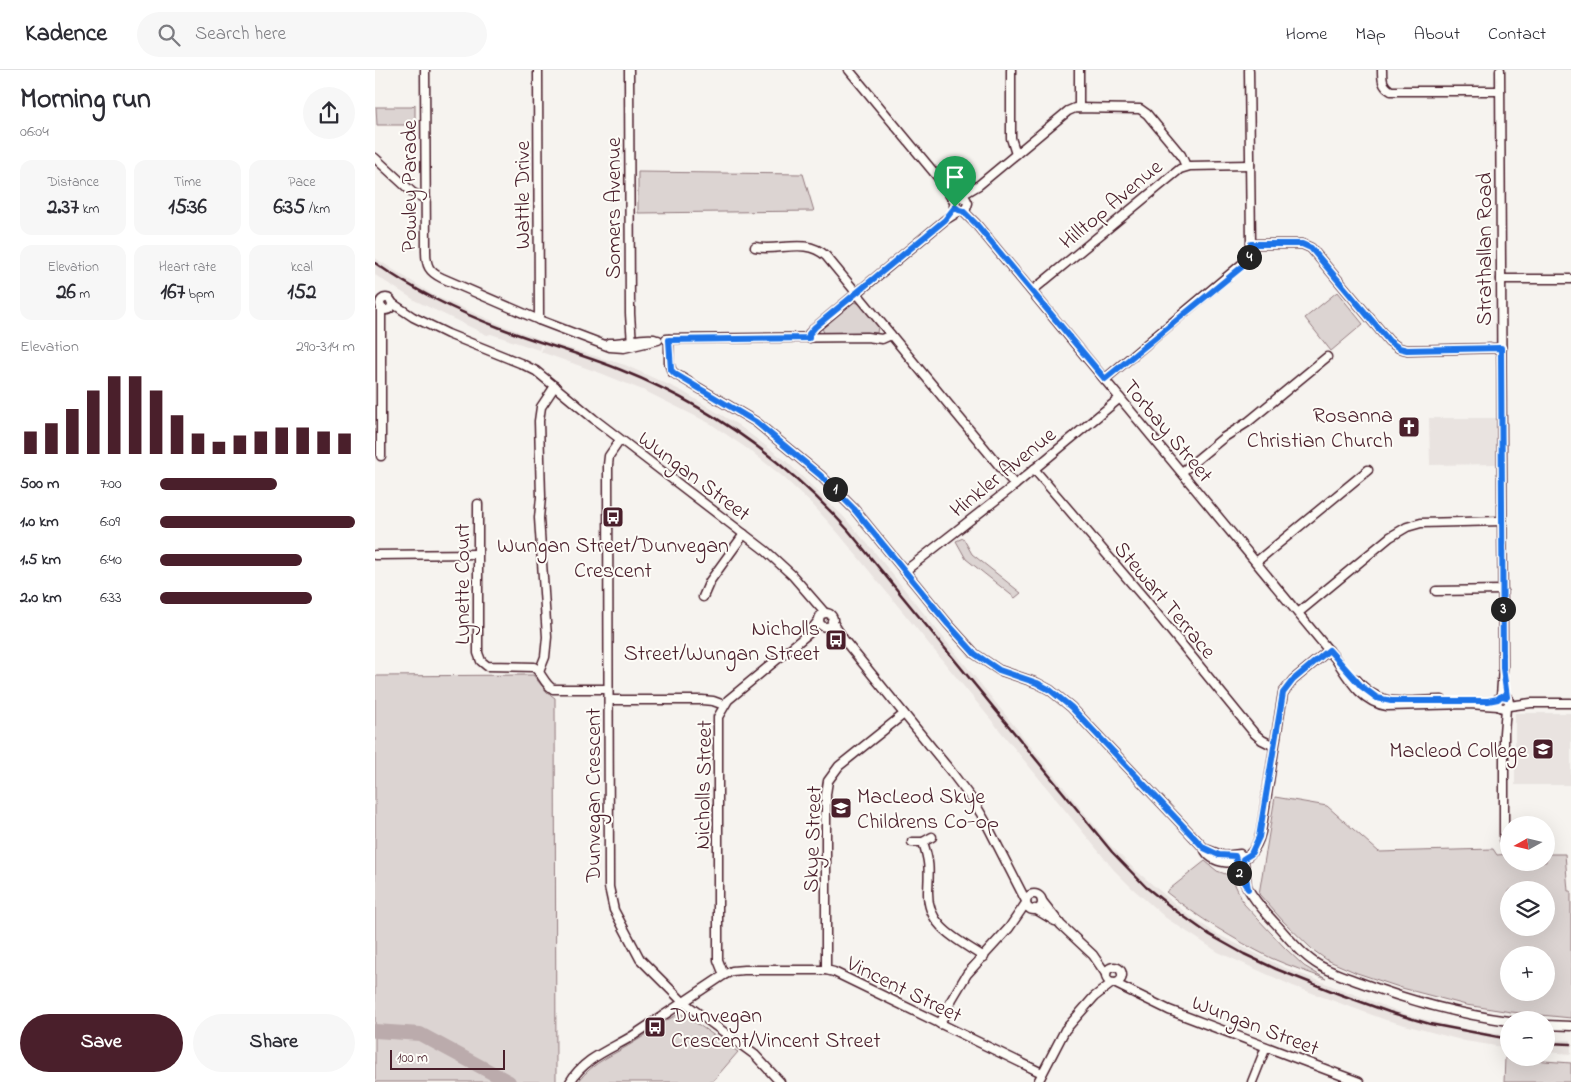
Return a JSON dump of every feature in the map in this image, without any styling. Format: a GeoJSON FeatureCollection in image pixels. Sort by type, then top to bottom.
{"type":"FeatureCollection","features":[{"type":"Feature","properties":{"kind":"street","name":"Powley Parade"},"geometry":{"type":"LineString","coordinates":[[425,70],[426,263],[429,270],[442,278],[539,320]]}},
{"type":"Feature","properties":{"kind":"street","name":"Wattle Drive"},"geometry":{"type":"LineString","coordinates":[[538,70],[539,320]]}},
{"type":"Feature","properties":{"kind":"street","name":"Somers Avenue"},"geometry":{"type":"LineString","coordinates":[[629,70],[630,314],[632,343]]}},
{"type":"Feature","properties":{"kind":"street","name":"Torbay Street"},"geometry":{"type":"LineString","coordinates":[[849,70],[1370,698],[1391,701],[1503,702]]}},
{"type":"Feature","properties":{"kind":"street"},"geometry":{"type":"LineString","coordinates":[[1011,70],[1011,138],[1016,154]]}},
{"type":"Feature","properties":{"kind":"street"},"geometry":{"type":"LineString","coordinates":[[1079,70],[1079,108]]}},
{"type":"Feature","properties":{"kind":"street"},"geometry":{"type":"LineString","coordinates":[[1105,379],[1243,266],[1250,256],[1249,70]]}},
{"type":"Feature","properties":{"kind":"street"},"geometry":{"type":"LineString","coordinates":[[1382,70],[1384,86],[1391,91],[1500,91]]}},
{"type":"Feature","properties":{"kind":"street","name":"Strathallan Road"},"geometry":{"type":"LineString","coordinates":[[1500,70],[1504,816]]}},
{"type":"Feature","properties":{"kind":"street"},"geometry":{"type":"LineString","coordinates":[[809,338],[809,334],[815,327],[945,220],[979,185],[1068,111],[1079,108],[1140,109],[1147,114],[1181,155],[1186,166]]}},
{"type":"Feature","properties":{"kind":"street"},"geometry":{"type":"LineString","coordinates":[[375,158],[413,193],[426,199]]}},
{"type":"Feature","properties":{"kind":"street","name":"Hilltop Avenue"},"geometry":{"type":"LineString","coordinates":[[1032,291],[1177,170],[1186,166],[1250,164]]}},
{"type":"Feature","properties":{"kind":"street"},"geometry":{"type":"LineString","coordinates":[[404,183],[426,188]]}},
{"type":"Feature","properties":{"kind":"street"},"geometry":{"type":"LineString","coordinates":[[1251,244],[1302,244],[1311,248],[1389,341],[1399,348],[1407,350],[1501,348]]}},
{"type":"Feature","properties":{"kind":"street"},"geometry":{"type":"LineString","coordinates":[[755,247],[794,246],[814,248],[826,256],[1015,485]]}},
{"type":"Feature","properties":{"kind":"street"},"geometry":{"type":"LineString","coordinates":[[1501,279],[1571,279]]}},
{"type":"Feature","properties":{"kind":"street","name":"Wungan Street"},"geometry":{"type":"LineString","coordinates":[[375,293],[384,305],[467,343],[520,362],[536,371],[620,440],[778,561],[809,596],[824,621],[845,640],[974,802],[1026,902]]}},
{"type":"Feature","properties":{"kind":"street"},"geometry":{"type":"LineString","coordinates":[[381,456],[381,325],[384,305]]}},
{"type":"Feature","properties":{"kind":"street"},"geometry":{"type":"LineString","coordinates":[[539,320],[616,348],[632,343],[658,340],[867,337],[889,332]]}},
{"type":"Feature","properties":{"kind":"street"},"geometry":{"type":"LineString","coordinates":[[669,340],[669,363],[673,372],[756,422],[805,461],[845,499],[975,654],[999,670],[1037,683],[1050,690],[1071,707],[1204,848],[1219,855],[1239,857],[1256,844],[1261,832],[1274,746],[1286,688],[1329,650]]}},
{"type":"Feature","properties":{"kind":"street"},"geometry":{"type":"LineString","coordinates":[[1182,472],[1223,438],[1248,422],[1327,357]]}},
{"type":"Feature","properties":{"kind":"street"},"geometry":{"type":"LineString","coordinates":[[555,386],[541,407],[539,421],[541,497],[539,518],[547,637],[545,657],[539,672],[553,689],[609,689]]}},
{"type":"Feature","properties":{"kind":"street","name":"Hinkler Avenue"},"geometry":{"type":"LineString","coordinates":[[905,571],[1015,485],[1120,398]]}},
{"type":"Feature","properties":{"kind":"street","name":"Dunvegan Crescent"},"geometry":{"type":"LineString","coordinates":[[620,440],[609,456],[608,466],[609,887],[612,903],[637,954],[651,971],[683,1002],[755,1055],[780,1082]]}},
{"type":"Feature","properties":{"kind":"street","name":"Stewart Terrace"},"geometry":{"type":"LineString","coordinates":[[1034,469],[1144,598],[1254,732],[1262,740],[1274,746]]}},
{"type":"Feature","properties":{"kind":"street"},"geometry":{"type":"LineString","coordinates":[[1256,562],[1368,470]]}},
{"type":"Feature","properties":{"kind":"street","name":"Lynette Court"},"geometry":{"type":"LineString","coordinates":[[478,504],[478,653],[482,663],[492,666],[530,666],[539,672]]}},
{"type":"Feature","properties":{"kind":"street"},"geometry":{"type":"LineString","coordinates":[[1298,613],[1390,537],[1407,526],[1429,522],[1503,521]]}},
{"type":"Feature","properties":{"kind":"street"},"geometry":{"type":"LineString","coordinates":[[703,597],[710,580],[744,534]]}},
{"type":"Feature","properties":{"kind":"street"},"geometry":{"type":"LineString","coordinates":[[375,554],[478,554]]}},
{"type":"Feature","properties":{"kind":"street"},"geometry":{"type":"LineString","coordinates":[[1436,591],[1503,590]]}},
{"type":"Feature","properties":{"kind":"street","name":"Nicholls Street"},"geometry":{"type":"LineString","coordinates":[[724,975],[717,960],[718,718],[724,705],[736,692],[824,621]]}},
{"type":"Feature","properties":{"kind":"street"},"geometry":{"type":"LineString","coordinates":[[609,700],[708,700],[724,705]]}},
{"type":"Feature","properties":{"kind":"street"},"geometry":{"type":"LineString","coordinates":[[1503,702],[1571,703]]}},
{"type":"Feature","properties":{"kind":"street","name":"Skye Street"},"geometry":{"type":"LineString","coordinates":[[826,970],[826,794],[828,781],[839,766],[904,714]]}},
{"type":"Feature","properties":{"kind":"street"},"geometry":{"type":"LineString","coordinates":[[912,842],[923,842],[932,837]]}},
{"type":"Feature","properties":{"kind":"street"},"geometry":{"type":"LineString","coordinates":[[923,842],[930,866],[928,900],[934,917],[947,934],[983,956]]}},
{"type":"Feature","properties":{"kind":"street"},"geometry":{"type":"LineString","coordinates":[[1239,857],[1248,889],[1257,905],[1299,950],[1322,967],[1369,986],[1430,1005],[1500,1019]]}},
{"type":"Feature","properties":{"kind":"street","name":"Wungan Street"},"geometry":{"type":"LineString","coordinates":[[1013,878],[1035,894]]}},
{"type":"Feature","properties":{"kind":"street"},"geometry":{"type":"LineString","coordinates":[[940,1024],[960,984],[1009,928],[1030,895],[1035,894],[1041,897],[1042,902],[1039,908],[1034,909],[1009,928]]}},
{"type":"Feature","properties":{"kind":"street"},"geometry":{"type":"LineString","coordinates":[[1026,902],[1029,907],[1034,909]]}},
{"type":"Feature","properties":{"kind":"street","name":"Wungan Street"},"geometry":{"type":"LineString","coordinates":[[1042,902],[1061,925],[1093,956],[1110,979],[1162,1007],[1359,1082]]}},
{"type":"Feature","properties":{"kind":"street","name":"Wungan Street"},"geometry":{"type":"LineString","coordinates":[[1034,909],[1061,925]]}},
{"type":"Feature","properties":{"kind":"street","name":"Wungan Street"},"geometry":{"type":"LineString","coordinates":[[1093,956],[1114,967]]}},
{"type":"Feature","properties":{"kind":"street"},"geometry":{"type":"LineString","coordinates":[[1114,967],[1121,971],[1122,976],[1119,981],[1110,979],[1108,970],[1114,967]]}},
{"type":"Feature","properties":{"kind":"street","name":"Vincent Street"},"geometry":{"type":"LineString","coordinates":[[570,1082],[577,1072],[598,1055],[629,1038],[724,975],[735,971],[826,970],[839,974],[1042,1073]]}},
{"type":"Feature","properties":{"kind":"street","name":"Wungan Street"},"geometry":{"type":"LineString","coordinates":[[1122,976],[1142,997]]}},
{"type":"Feature","properties":{"kind":"street"},"geometry":{"type":"LineString","coordinates":[[1038,1082],[1065,1030],[1110,979]]}},
{"type":"Feature","properties":{"kind":"street"},"geometry":{"type":"LineString","coordinates":[[1555,1025],[1571,1026]]}},
{"type":"Feature","properties":{"kind":"street"},"geometry":{"type":"LineString","coordinates":[[1252,1082],[1266,1047]]}},
{"type":"Feature","properties":{"kind":"shaded area"},"geometry":{"type":"Polygon","coordinates":[[[415,104],[415,128],[412,125],[377,125],[376,107],[412,107],[415,104]]]}},
{"type":"Feature","properties":{"kind":"shaded area"},"geometry":{"type":"Polygon","coordinates":[[[638,172],[803,174],[814,211],[638,213],[638,172]]]}},
{"type":"Feature","properties":{"kind":"shaded area"},"geometry":{"type":"Polygon","coordinates":[[[375,258],[435,296],[542,340],[539,350],[491,334],[487,335],[416,301],[375,275],[375,258]]]}},
{"type":"Feature","properties":{"kind":"shaded area"},"geometry":{"type":"Polygon","coordinates":[[[1337,292],[1363,324],[1331,351],[1305,318],[1337,292]]]}},
{"type":"Feature","properties":{"kind":"shaded area"},"geometry":{"type":"Polygon","coordinates":[[[850,303],[860,304],[878,326],[877,333],[824,333],[823,325],[850,303]]]}},
{"type":"Feature","properties":{"kind":"shaded area"},"geometry":{"type":"Polygon","coordinates":[[[545,341],[625,365],[682,391],[738,425],[786,461],[842,515],[872,549],[1111,846],[1133,868],[1187,914],[1215,933],[1283,967],[1408,1015],[1454,1027],[1500,1035],[1500,1047],[1465,1041],[1386,1020],[1293,986],[1218,952],[1166,918],[1114,870],[839,534],[812,504],[782,476],[752,452],[711,424],[645,391],[541,352],[545,341]]]}},
{"type":"Feature","properties":{"kind":"shaded area"},"geometry":{"type":"Polygon","coordinates":[[[1429,418],[1498,418],[1498,464],[1430,465],[1429,418]]]}},
{"type":"Feature","properties":{"kind":"shaded area"},"geometry":{"type":"Polygon","coordinates":[[[963,538],[972,554],[1021,593],[1015,598],[966,559],[956,541],[963,538]]]}},
{"type":"Feature","properties":{"kind":"shaded area"},"geometry":{"type":"Polygon","coordinates":[[[533,675],[547,692],[555,698],[556,1082],[375,1082],[375,676],[533,675]]]}},
{"type":"Feature","properties":{"kind":"shaded area","name":"Macleod College"},"geometry":{"type":"Polygon","coordinates":[[[1515,713],[1571,713],[1571,785],[1515,785],[1515,713]]]}},
{"type":"Feature","properties":{"kind":"shaded area"},"geometry":{"type":"Polygon","coordinates":[[[1275,797],[1327,806],[1379,852],[1493,849],[1497,855],[1500,855],[1500,871],[1555,871],[1555,854],[1565,854],[1568,891],[1571,891],[1571,1018],[1555,1016],[1555,1011],[1505,1011],[1466,1005],[1402,988],[1357,973],[1327,960],[1313,950],[1259,894],[1275,797]]]}},
{"type":"Feature","properties":{"kind":"shaded area"},"geometry":{"type":"Polygon","coordinates":[[[1205,861],[1217,871],[1231,876],[1244,904],[1304,966],[1326,979],[1271,958],[1243,943],[1217,928],[1166,892],[1205,861]]]}},
{"type":"Feature","properties":{"kind":"shaded area"},"geometry":{"type":"Polygon","coordinates":[[[680,1014],[686,1016],[738,1052],[712,1082],[578,1082],[598,1063],[680,1014]]]}},
{"type":"Feature","properties":{"kind":"shaded area"},"geometry":{"type":"Polygon","coordinates":[[[1555,1040],[1571,1040],[1571,1054],[1555,1053],[1555,1040]]]}},
{"type":"Feature","properties":{"kind":"shaded area"},"geometry":{"type":"Polygon","coordinates":[[[1555,1062],[1571,1063],[1571,1082],[1504,1082],[1505,1066],[1555,1066],[1555,1062]]]}},
{"type":"Feature","properties":{"kind":"waterway"},"geometry":{"type":"LineString","coordinates":[[375,1031],[420,1034],[509,1082]]}},
{"type":"Feature","properties":{"kind":"railway"},"geometry":{"type":"LineString","coordinates":[[375,263],[421,292],[486,322],[606,364],[653,384],[715,418],[772,458],[824,504],[848,530],[1112,852],[1146,887],[1210,935],[1276,969],[1389,1012],[1430,1024],[1500,1037]]}},
{"type":"Feature","properties":{"kind":"railway"},"geometry":{"type":"LineString","coordinates":[[1555,1043],[1571,1044]]}},
{"type":"Feature","properties":{"kind":"place","name":"Rosanna Christian Church"},"geometry":{"type":"Point","coordinates":[1409,427]}},
{"type":"Feature","properties":{"kind":"place","name":"Wungan Street/Dunvegan Crescent"},"geometry":{"type":"Point","coordinates":[613,517]}},
{"type":"Feature","properties":{"kind":"place","name":"Nicholls Street/Wungan Street"},"geometry":{"type":"Point","coordinates":[836,640]}},
{"type":"Feature","properties":{"kind":"place","name":"Macleod College"},"geometry":{"type":"Point","coordinates":[1543,749]}},
{"type":"Feature","properties":{"kind":"place","name":"MacLeod Skye Childrens Co-op"},"geometry":{"type":"Point","coordinates":[841,808]}},
{"type":"Feature","properties":{"kind":"place","name":"Dunvegan Crescent/Vincent Street"},"geometry":{"type":"Point","coordinates":[655,1027]}},
{"type":"Feature","properties":{"kind":"route"},"geometry":{"type":"LineString","coordinates":[[955,207],[963,211],[976,224],[1105,379],[1243,266],[1250,256],[1251,244],[1305,244],[1309,246],[1389,341],[1399,348],[1407,350],[1501,348],[1503,668],[1507,697],[1501,696],[1498,699],[1488,701],[1384,700],[1372,695],[1361,686],[1329,650],[1293,680],[1283,693],[1259,837],[1251,854],[1243,859],[1248,889],[1241,878],[1235,856],[1219,855],[1204,848],[1060,697],[1037,683],[999,670],[975,654],[948,624],[854,509],[820,475],[791,449],[756,422],[675,374],[669,367],[669,340],[809,338],[809,334],[815,327],[945,220],[955,207]]}}]}
